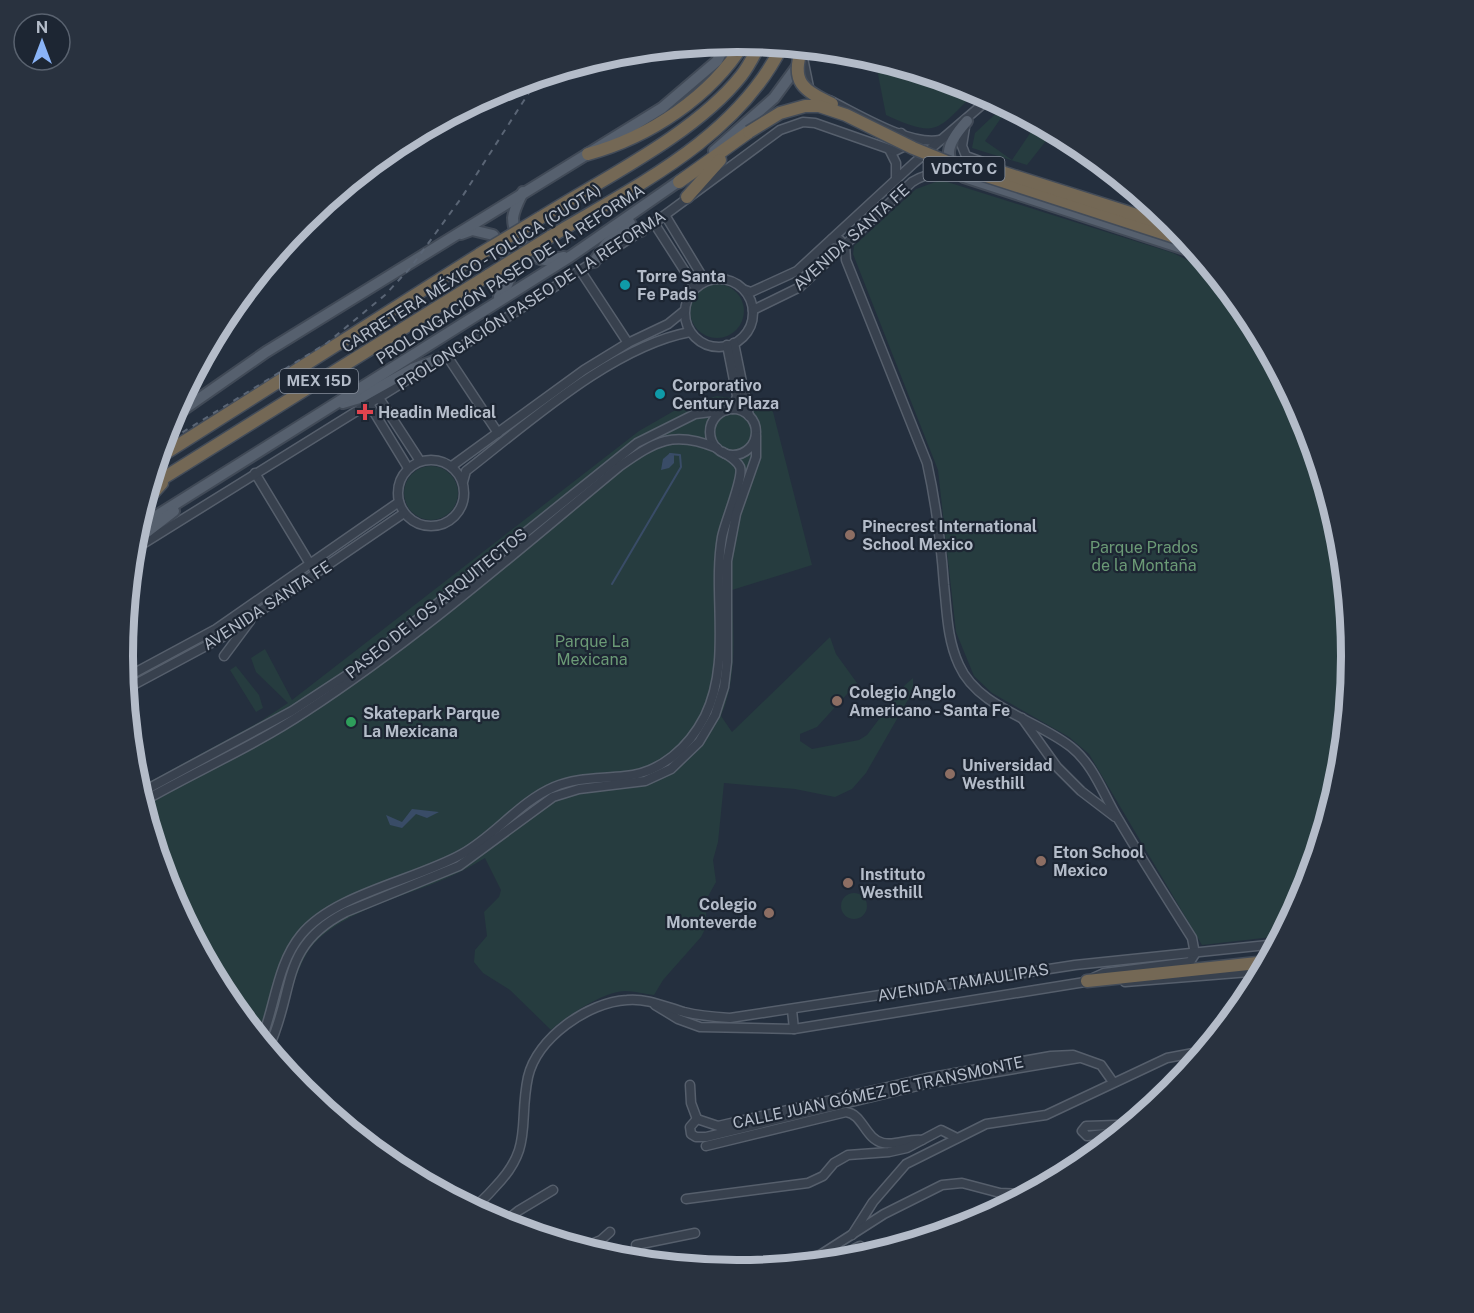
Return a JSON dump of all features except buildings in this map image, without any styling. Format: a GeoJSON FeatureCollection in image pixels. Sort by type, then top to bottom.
{"type":"FeatureCollection","features":[{"type":"Feature","properties":{"kind":"highway"},"geometry":{"type":"LineString","coordinates":[[588,154],[615,147],[701,94],[730,65],[738,52]]}},
{"type":"Feature","properties":{"kind":"highway","name":"CARRETERA MÉXICO - TOLUCA (CUOTA)"},"geometry":{"type":"LineString","coordinates":[[169,451],[681,130],[728,91],[755,53]]}},
{"type":"Feature","properties":{"kind":"highway","name":"CARRETERA MÉXICO - TOLUCA (CUOTA)"},"geometry":{"type":"LineString","coordinates":[[160,481],[653,174],[714,132],[752,94],[777,54]]}},
{"type":"Feature","properties":{"kind":"highway","name":"VDCTO C"},"geometry":{"type":"LineString","coordinates":[[802,57],[796,68],[806,90],[903,135],[964,160],[1156,221]]}},
{"type":"Feature","properties":{"kind":"highway","name":"VDCTO C"},"geometry":{"type":"LineString","coordinates":[[735,143],[780,113],[805,106],[819,106],[846,115],[913,148],[962,168],[1170,236]]}},
{"type":"Feature","properties":{"kind":"highway"},"geometry":{"type":"LineString","coordinates":[[679,182],[735,143]]}},
{"type":"Feature","properties":{"kind":"highway"},"geometry":{"type":"LineString","coordinates":[[687,197],[735,143]]}},
{"type":"Feature","properties":{"kind":"highway"},"geometry":{"type":"LineString","coordinates":[[157,488],[169,475]]}},
{"type":"Feature","properties":{"kind":"highway"},"geometry":{"type":"LineString","coordinates":[[1088,981],[1257,963]]}},
{"type":"Feature","properties":{"kind":"main road"},"geometry":{"type":"LineString","coordinates":[[187,407],[266,352],[446,238],[662,108],[717,61],[721,53]]}},
{"type":"Feature","properties":{"kind":"main road","name":"PROLONGACIÓN PASEO DE LA REFORMA"},"geometry":{"type":"LineString","coordinates":[[149,520],[570,256],[622,227],[644,207],[679,182],[774,98],[801,56]]}},
{"type":"Feature","properties":{"kind":"main road"},"geometry":{"type":"LineString","coordinates":[[967,121],[950,140],[948,146],[956,171],[964,177],[1180,247]]}},
{"type":"Feature","properties":{"kind":"main road"},"geometry":{"type":"LineString","coordinates":[[524,192],[513,216],[514,228],[522,244],[535,258],[547,261],[570,256]]}},
{"type":"Feature","properties":{"kind":"main road"},"geometry":{"type":"LineString","coordinates":[[594,261],[622,227],[641,231]]}},
{"type":"Feature","properties":{"kind":"main road"},"geometry":{"type":"LineString","coordinates":[[446,238],[472,230],[493,235],[509,257],[512,273],[509,284],[494,304]]}},
{"type":"Feature","properties":{"kind":"main road"},"geometry":{"type":"LineString","coordinates":[[1155,237],[1169,234]]}},
{"type":"Feature","properties":{"kind":"main road"},"geometry":{"type":"LineString","coordinates":[[328,408],[360,398],[412,369],[447,356]]}},
{"type":"Feature","properties":{"kind":"main road"},"geometry":{"type":"LineString","coordinates":[[146,533],[204,485]]}},
{"type":"Feature","properties":{"kind":"street","name":"AVENIDA SANTA FE"},"geometry":{"type":"LineString","coordinates":[[745,290],[751,292],[797,271],[896,179],[941,139],[967,121],[983,105]]}},
{"type":"Feature","properties":{"kind":"street"},"geometry":{"type":"LineString","coordinates":[[967,121],[962,146],[966,156],[973,160],[1150,216]]}},
{"type":"Feature","properties":{"kind":"street","name":"PROLONGACIÓN PASEO DE LA REFORMA"},"geometry":{"type":"LineString","coordinates":[[144,543],[447,356],[641,231],[780,130],[803,122],[833,127],[890,151]]}},
{"type":"Feature","properties":{"kind":"street"},"geometry":{"type":"LineString","coordinates":[[896,179],[896,163],[890,151],[903,148],[903,135],[931,141],[941,139]]}},
{"type":"Feature","properties":{"kind":"street","name":"AVENIDA SANTA FE"},"geometry":{"type":"LineString","coordinates":[[753,310],[800,287],[912,182],[931,173],[951,173],[964,177]]}},
{"type":"Feature","properties":{"kind":"street"},"geometry":{"type":"LineString","coordinates":[[665,215],[705,281]]}},
{"type":"Feature","properties":{"kind":"street"},"geometry":{"type":"LineString","coordinates":[[654,222],[695,288]]}},
{"type":"Feature","properties":{"kind":"street"},"geometry":{"type":"LineString","coordinates":[[832,239],[840,240],[845,246],[846,260],[927,463],[934,495],[946,618],[952,648],[971,684],[997,704],[1059,737],[1090,767],[1118,820],[1192,938],[1195,954],[1190,962],[1104,973],[1088,981]]}},
{"type":"Feature","properties":{"kind":"street"},"geometry":{"type":"LineString","coordinates":[[580,270],[628,343]]}},
{"type":"Feature","properties":{"kind":"street"},"geometry":{"type":"LineString","coordinates":[[452,466],[584,370],[628,343],[668,324],[684,311],[690,294],[705,281],[726,279],[745,290],[753,310],[752,322],[744,336],[731,344],[710,345],[699,340],[690,332],[684,311]]}},
{"type":"Feature","properties":{"kind":"street"},"geometry":{"type":"LineString","coordinates":[[463,482],[466,471],[591,377],[628,354],[672,335],[690,332]]}},
{"type":"Feature","properties":{"kind":"street"},"geometry":{"type":"LineString","coordinates":[[264,1031],[284,964],[293,945],[341,906],[464,853],[543,792],[558,790],[583,779],[636,775],[653,770],[677,753],[693,734],[709,707],[717,677],[726,518],[741,474],[736,462],[720,450],[710,436],[710,429],[717,416],[730,410],[737,396],[731,344]]}},
{"type":"Feature","properties":{"kind":"street"},"geometry":{"type":"LineString","coordinates":[[722,572],[736,514],[756,457],[756,428],[749,416],[731,344]]}},
{"type":"Feature","properties":{"kind":"street"},"geometry":{"type":"LineString","coordinates":[[447,356],[498,433]]}},
{"type":"Feature","properties":{"kind":"street"},"geometry":{"type":"LineString","coordinates":[[379,398],[420,461]]}},
{"type":"Feature","properties":{"kind":"street"},"geometry":{"type":"LineString","coordinates":[[369,404],[408,468]]}},
{"type":"Feature","properties":{"kind":"street"},"geometry":{"type":"LineString","coordinates":[[730,410],[749,416]]}},
{"type":"Feature","properties":{"kind":"street","name":"PASEO DE LOS ARQUITECTOS"},"geometry":{"type":"LineString","coordinates":[[149,791],[294,715],[426,625],[621,454],[651,434],[695,414],[730,410]]}},
{"type":"Feature","properties":{"kind":"street"},"geometry":{"type":"LineString","coordinates":[[720,450],[729,455],[743,452],[753,442],[756,435]]}},
{"type":"Feature","properties":{"kind":"street","name":"PASEO DE LOS ARQUITECTOS"},"geometry":{"type":"LineString","coordinates":[[534,531],[620,466],[659,442],[683,438],[720,450]]}},
{"type":"Feature","properties":{"kind":"street"},"geometry":{"type":"LineString","coordinates":[[431,459],[452,466],[463,482],[465,492],[459,512],[442,524],[421,525],[404,513],[399,502],[399,484],[408,468],[420,461],[431,459]]}},
{"type":"Feature","properties":{"kind":"street"},"geometry":{"type":"LineString","coordinates":[[255,473],[310,564]]}},
{"type":"Feature","properties":{"kind":"street","name":"AVENIDA SANTA FE"},"geometry":{"type":"LineString","coordinates":[[133,673],[216,629],[399,502]]}},
{"type":"Feature","properties":{"kind":"street","name":"AVENIDA SANTA FE"},"geometry":{"type":"LineString","coordinates":[[134,685],[221,638],[404,513]]}},
{"type":"Feature","properties":{"kind":"street"},"geometry":{"type":"LineString","coordinates":[[224,656],[255,615]]}},
{"type":"Feature","properties":{"kind":"street"},"geometry":{"type":"LineString","coordinates":[[1020,715],[1057,767],[1081,791],[1118,820]]}},
{"type":"Feature","properties":{"kind":"street","name":"PASEO DE LOS ARQUITECTOS"},"geometry":{"type":"LineString","coordinates":[[150,794],[155,789]]}},
{"type":"Feature","properties":{"kind":"street"},"geometry":{"type":"LineString","coordinates":[[271,1040],[295,961],[308,933]]}},
{"type":"Feature","properties":{"kind":"street","name":"AVENIDA TAMAULIPAS"},"geometry":{"type":"LineString","coordinates":[[478,1202],[508,1174],[521,1150],[528,1076],[537,1055],[557,1033],[576,1018],[601,1006],[625,1000],[652,1003],[701,1016],[729,1018],[792,1010],[991,976],[1268,945]]}},
{"type":"Feature","properties":{"kind":"street","name":"AVENIDA TAMAULIPAS"},"geometry":{"type":"LineString","coordinates":[[652,1003],[678,1019],[700,1027],[794,1029],[1088,981],[1144,982],[1252,972]]}},
{"type":"Feature","properties":{"kind":"street"},"geometry":{"type":"LineString","coordinates":[[792,1010],[794,1029]]}},
{"type":"Feature","properties":{"kind":"street"},"geometry":{"type":"LineString","coordinates":[[852,1235],[873,1202],[906,1164],[986,1124],[1046,1114],[1167,1058],[1192,1053]]}},
{"type":"Feature","properties":{"kind":"street","name":"CALLE JUAN GÓMEZ DE TRANSMONTE"},"geometry":{"type":"LineString","coordinates":[[1052,1060],[927,1078],[718,1126],[697,1119],[690,1127],[691,1134],[706,1137],[926,1084],[1052,1060],[1073,1055],[1101,1065],[1113,1083]]}},
{"type":"Feature","properties":{"kind":"street"},"geometry":{"type":"LineString","coordinates":[[690,1085],[697,1119]]}},
{"type":"Feature","properties":{"kind":"street"},"geometry":{"type":"LineString","coordinates":[[706,1146],[846,1112],[855,1116],[873,1138],[882,1143],[913,1138],[922,1140]]}},
{"type":"Feature","properties":{"kind":"street"},"geometry":{"type":"LineString","coordinates":[[686,1199],[808,1183],[823,1176],[834,1163],[848,1155],[889,1152],[907,1148],[941,1130],[957,1138]]}},
{"type":"Feature","properties":{"kind":"street"},"geometry":{"type":"LineString","coordinates":[[821,1254],[884,1214],[942,1185],[962,1184],[1000,1193],[1013,1193]]}},
{"type":"Feature","properties":{"kind":"street"},"geometry":{"type":"LineString","coordinates":[[510,1217],[553,1190]]}},
{"type":"Feature","properties":{"kind":"street"},"geometry":{"type":"LineString","coordinates":[[594,1243],[610,1232]]}},
{"type":"Feature","properties":{"kind":"street"},"geometry":{"type":"LineString","coordinates":[[639,1252],[636,1245],[694,1233]]}},
{"type":"Feature","properties":{"kind":"street"},"geometry":{"type":"LineString","coordinates":[[854,1249],[860,1246]]}},
{"type":"Feature","properties":{"kind":"green space"},"geometry":{"type":"Polygon","coordinates":[[[877,69],[969,99],[937,127],[917,127],[886,115],[877,69]]]}},
{"type":"Feature","properties":{"kind":"green space"},"geometry":{"type":"Polygon","coordinates":[[[998,112],[1003,115],[985,141],[1012,160],[1033,130],[1048,138],[1027,165],[972,148],[975,133],[998,112]]]}},
{"type":"Feature","properties":{"kind":"green space","name":"Parque Prados de la Montaña"},"geometry":{"type":"Polygon","coordinates":[[[941,180],[1173,253],[1196,265],[1239,321],[1279,389],[1309,462],[1320,500],[1336,578],[1341,656],[1336,735],[1320,813],[1295,888],[1272,937],[1202,945],[1089,754],[1069,737],[992,693],[974,676],[956,632],[938,470],[853,254],[854,246],[916,189],[941,180]]]}},
{"type":"Feature","properties":{"kind":"green space"},"geometry":{"type":"Polygon","coordinates":[[[712,284],[722,284],[732,288],[740,296],[744,311],[740,326],[732,334],[722,338],[712,338],[702,334],[694,326],[690,316],[690,306],[694,296],[702,288],[712,284]]]}},
{"type":"Feature","properties":{"kind":"green space","name":"Parque La Mexicana"},"geometry":{"type":"Polygon","coordinates":[[[717,396],[771,404],[812,565],[732,590],[732,670],[721,716],[732,732],[830,637],[836,654],[857,683],[817,727],[800,734],[800,741],[812,749],[859,740],[867,735],[905,685],[913,678],[913,691],[866,773],[852,789],[835,797],[795,789],[724,783],[718,842],[713,860],[716,882],[706,900],[706,927],[701,937],[663,980],[654,995],[625,991],[607,995],[566,1018],[551,1030],[510,990],[483,973],[474,962],[475,950],[487,936],[484,912],[499,897],[501,890],[485,858],[454,875],[351,917],[332,928],[317,941],[300,967],[275,1046],[235,992],[195,924],[165,851],[147,783],[261,721],[288,703],[256,672],[251,658],[265,649],[292,700],[639,431],[686,404],[717,396]]]}},
{"type":"Feature","properties":{"kind":"green space"},"geometry":{"type":"Polygon","coordinates":[[[426,466],[436,466],[446,470],[454,478],[458,493],[454,508],[446,516],[436,520],[426,520],[416,516],[408,508],[404,498],[404,488],[408,478],[416,470],[426,466]]]}},
{"type":"Feature","properties":{"kind":"green space"},"geometry":{"type":"Polygon","coordinates":[[[236,666],[259,695],[263,708],[256,712],[230,670],[236,666]]]}},
{"type":"Feature","properties":{"kind":"green space"},"geometry":{"type":"Polygon","coordinates":[[[854,893],[863,897],[867,906],[863,915],[854,919],[845,915],[841,906],[845,897],[854,893]]]}},
{"type":"Feature","properties":{"kind":"water"},"geometry":{"type":"Polygon","coordinates":[[[670,453],[674,454],[674,463],[669,468],[661,470],[663,459],[670,453]]]}},
{"type":"Feature","properties":{"kind":"water"},"geometry":{"type":"Polygon","coordinates":[[[412,809],[439,812],[427,818],[416,814],[402,828],[390,825],[386,815],[402,822],[412,809]]]}},
{"type":"Feature","properties":{"kind":"waterway"},"geometry":{"type":"LineString","coordinates":[[612,584],[681,467],[680,455],[670,454]]}},
{"type":"Feature","properties":{"kind":"railway"},"geometry":{"type":"LineString","coordinates":[[174,437],[327,343],[385,295],[411,267],[462,197],[531,89]]}},
{"type":"Feature","properties":{"kind":"place","name":"Torre Santa Fe Pads"},"geometry":{"type":"Point","coordinates":[625,285]}},
{"type":"Feature","properties":{"kind":"place","name":"Corporativo Century Plaza"},"geometry":{"type":"Point","coordinates":[660,394]}},
{"type":"Feature","properties":{"kind":"place","name":"Headin Medical"},"geometry":{"type":"Point","coordinates":[365,412]}},
{"type":"Feature","properties":{"kind":"place","name":"Pinecrest International School Mexico"},"geometry":{"type":"Point","coordinates":[850,535]}},
{"type":"Feature","properties":{"kind":"place","name":"Colegio Anglo Americano - Santa Fe"},"geometry":{"type":"Point","coordinates":[837,701]}},
{"type":"Feature","properties":{"kind":"place","name":"Skatepark Parque La Mexicana"},"geometry":{"type":"Point","coordinates":[351,722]}},
{"type":"Feature","properties":{"kind":"place","name":"Universidad Westhill"},"geometry":{"type":"Point","coordinates":[950,774]}},
{"type":"Feature","properties":{"kind":"place","name":"Eton School Mexico"},"geometry":{"type":"Point","coordinates":[1041,861]}},
{"type":"Feature","properties":{"kind":"place","name":"Instituto Westhill"},"geometry":{"type":"Point","coordinates":[848,883]}},
{"type":"Feature","properties":{"kind":"place","name":"Colegio Monteverde"},"geometry":{"type":"Point","coordinates":[769,913]}}]}
